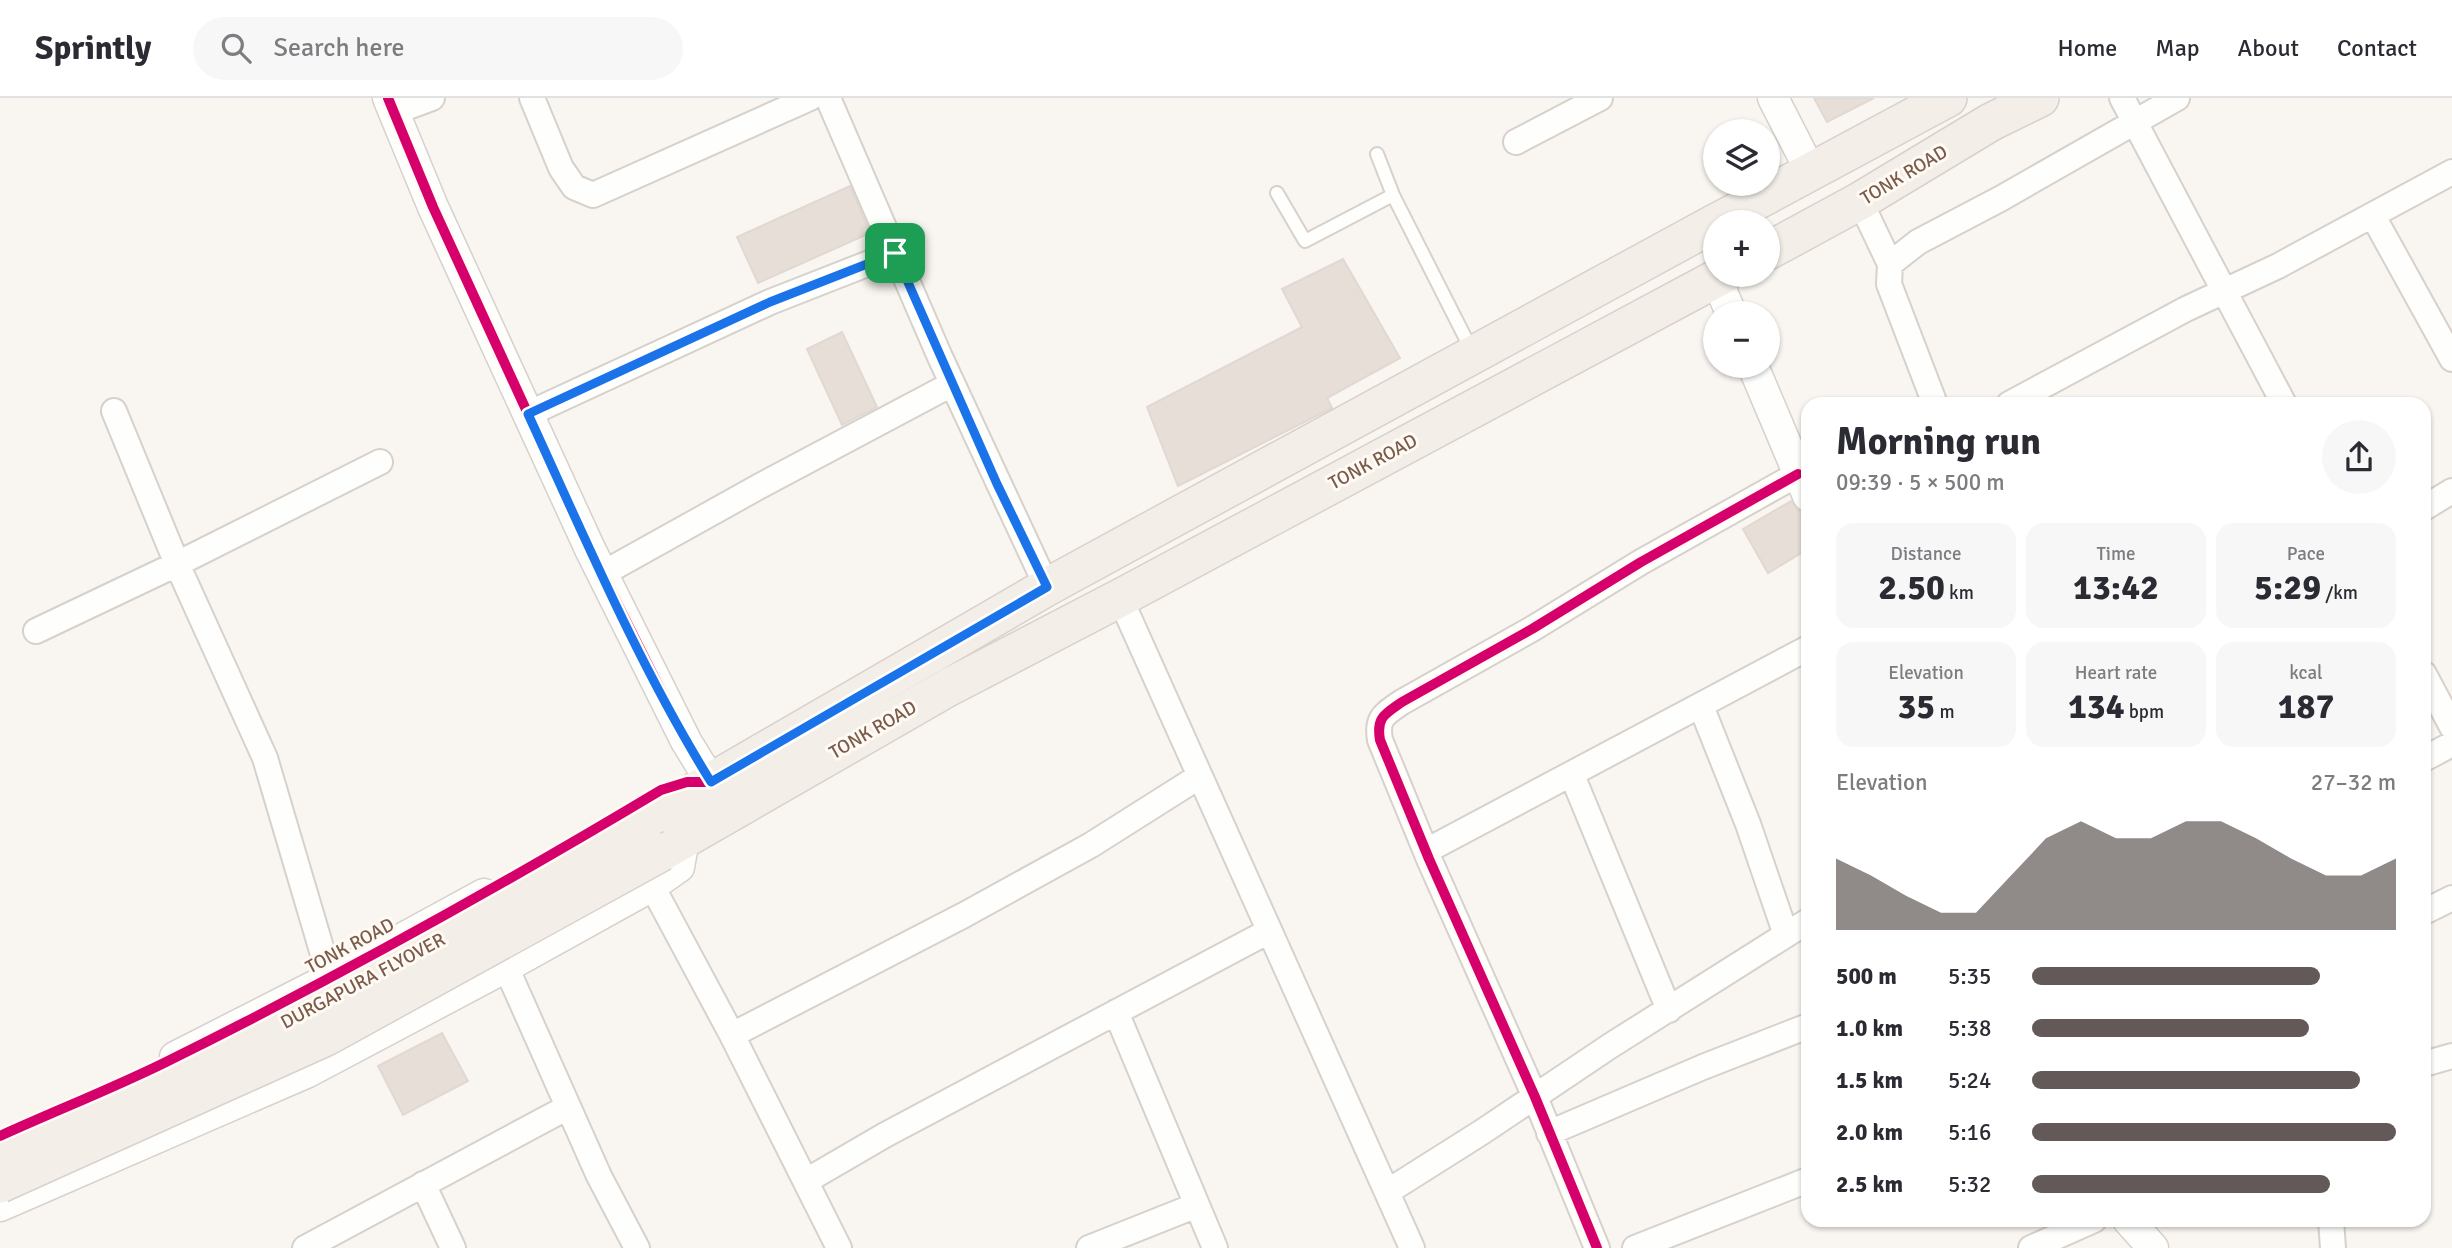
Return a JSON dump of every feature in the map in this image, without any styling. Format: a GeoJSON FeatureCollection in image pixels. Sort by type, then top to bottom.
{"type":"FeatureCollection","features":[{"type":"Feature","properties":{"kind":"main road","name":"TONK ROAD"},"geometry":{"type":"LineString","coordinates":[[1740,210],[1948,98]]}},
{"type":"Feature","properties":{"kind":"main road","name":"TONK ROAD"},"geometry":{"type":"LineString","coordinates":[[1780,244],[1860,201],[1991,122],[2040,98]]}},
{"type":"Feature","properties":{"kind":"main road","name":"TONK ROAD"},"geometry":{"type":"LineString","coordinates":[[711,782],[1047,587],[1703,230]]}},
{"type":"Feature","properties":{"kind":"main road","name":"TONK ROAD"},"geometry":{"type":"LineString","coordinates":[[673,846],[949,687],[1703,285]]}},
{"type":"Feature","properties":{"kind":"main road","name":"DURGAPURA FLYOVER"},"geometry":{"type":"LineString","coordinates":[[0,1151],[224,1054],[378,976],[711,782]]}},
{"type":"Feature","properties":{"kind":"main road","name":"DURGAPURA FLYOVER"},"geometry":{"type":"LineString","coordinates":[[0,1184],[326,1037],[673,846]]}},
{"type":"Feature","properties":{"kind":"street"},"geometry":{"type":"LineString","coordinates":[[432,98],[391,105],[433,207],[602,574],[685,741],[711,782]]}},
{"type":"Feature","properties":{"kind":"street"},"geometry":{"type":"LineString","coordinates":[[532,98],[561,168],[574,187],[593,195],[810,98]]}},
{"type":"Feature","properties":{"kind":"street"},"geometry":{"type":"LineString","coordinates":[[828,98],[952,384],[1047,587]]}},
{"type":"Feature","properties":{"kind":"street"},"geometry":{"type":"LineString","coordinates":[[1516,142],[1600,98]]}},
{"type":"Feature","properties":{"kind":"street"},"geometry":{"type":"LineString","coordinates":[[1773,98],[1811,172]]}},
{"type":"Feature","properties":{"kind":"street"},"geometry":{"type":"LineString","coordinates":[[2122,98],[2280,397]]}},
{"type":"Feature","properties":{"kind":"street"},"geometry":{"type":"LineString","coordinates":[[1889,264],[1918,242],[2000,199],[2177,98]]}},
{"type":"Feature","properties":{"kind":"street"},"geometry":{"type":"LineString","coordinates":[[2022,397],[2186,309],[2278,266],[2452,172]]}},
{"type":"Feature","properties":{"kind":"street"},"geometry":{"type":"LineString","coordinates":[[1860,201],[1889,264],[1889,284],[1933,397]]}},
{"type":"Feature","properties":{"kind":"street"},"geometry":{"type":"LineString","coordinates":[[2373,216],[2444,324],[2452,359]]}},
{"type":"Feature","properties":{"kind":"street"},"geometry":{"type":"LineString","coordinates":[[528,414],[770,302],[895,253]]}},
{"type":"Feature","properties":{"kind":"street"},"geometry":{"type":"LineString","coordinates":[[1758,378],[1801,480]]}},
{"type":"Feature","properties":{"kind":"street"},"geometry":{"type":"LineString","coordinates":[[602,574],[952,384]]}},
{"type":"Feature","properties":{"kind":"street"},"geometry":{"type":"LineString","coordinates":[[114,411],[177,564],[265,758],[330,978]]}},
{"type":"Feature","properties":{"kind":"street"},"geometry":{"type":"LineString","coordinates":[[36,631],[380,462]]}},
{"type":"Feature","properties":{"kind":"street"},"geometry":{"type":"LineString","coordinates":[[1597,1248],[1535,1097],[1426,851],[1380,740],[1378,727],[1383,715],[1641,562],[1801,486]]}},
{"type":"Feature","properties":{"kind":"street"},"geometry":{"type":"LineString","coordinates":[[2431,504],[2452,491]]}},
{"type":"Feature","properties":{"kind":"street"},"geometry":{"type":"LineString","coordinates":[[1120,598],[1412,1248]]}},
{"type":"Feature","properties":{"kind":"street"},"geometry":{"type":"LineString","coordinates":[[1426,851],[1801,652]]}},
{"type":"Feature","properties":{"kind":"street"},"geometry":{"type":"LineString","coordinates":[[2431,687],[2452,727]]}},
{"type":"Feature","properties":{"kind":"street"},"geometry":{"type":"LineString","coordinates":[[1701,706],[1748,824],[1786,935]]}},
{"type":"Feature","properties":{"kind":"street"},"geometry":{"type":"LineString","coordinates":[[2431,755],[2452,744]]}},
{"type":"Feature","properties":{"kind":"street"},"geometry":{"type":"LineString","coordinates":[[1572,775],[1669,1010]]}},
{"type":"Feature","properties":{"kind":"street"},"geometry":{"type":"LineString","coordinates":[[732,1035],[1068,858],[1200,776]]}},
{"type":"Feature","properties":{"kind":"street","name":"TONK ROAD"},"geometry":{"type":"LineString","coordinates":[[0,1136],[184,1053],[330,978],[480,896],[661,790],[687,782],[711,782]]}},
{"type":"Feature","properties":{"kind":"street"},"geometry":{"type":"LineString","coordinates":[[0,1206],[307,1072],[506,967],[652,886],[678,867],[673,846]]}},
{"type":"Feature","properties":{"kind":"street"},"geometry":{"type":"LineString","coordinates":[[652,886],[732,1035],[839,1248]]}},
{"type":"Feature","properties":{"kind":"street"},"geometry":{"type":"LineString","coordinates":[[2431,908],[2452,898]]}},
{"type":"Feature","properties":{"kind":"street"},"geometry":{"type":"LineString","coordinates":[[1387,1192],[1801,925]]}},
{"type":"Feature","properties":{"kind":"street"},"geometry":{"type":"LineString","coordinates":[[806,1181],[885,1135],[1269,931]]}},
{"type":"Feature","properties":{"kind":"street"},"geometry":{"type":"LineString","coordinates":[[506,967],[599,1176],[637,1248]]}},
{"type":"Feature","properties":{"kind":"street"},"geometry":{"type":"LineString","coordinates":[[1116,1012],[1215,1248]]}},
{"type":"Feature","properties":{"kind":"street"},"geometry":{"type":"LineString","coordinates":[[1549,1133],[1703,1067],[1801,1030]]}},
{"type":"Feature","properties":{"kind":"street"},"geometry":{"type":"LineString","coordinates":[[184,1053],[211,1115]]}},
{"type":"Feature","properties":{"kind":"street"},"geometry":{"type":"LineString","coordinates":[[2431,1062],[2452,1056]]}},
{"type":"Feature","properties":{"kind":"street"},"geometry":{"type":"LineString","coordinates":[[305,1248],[568,1107]]}},
{"type":"Feature","properties":{"kind":"street"},"geometry":{"type":"LineString","coordinates":[[1635,1248],[1801,1183]]}},
{"type":"Feature","properties":{"kind":"street"},"geometry":{"type":"LineString","coordinates":[[423,1184],[453,1248]]}},
{"type":"Feature","properties":{"kind":"street"},"geometry":{"type":"LineString","coordinates":[[1089,1248],[1197,1205]]}},
{"type":"Feature","properties":{"kind":"street"},"geometry":{"type":"LineString","coordinates":[[2031,1248],[2078,1227]]}},
{"type":"Feature","properties":{"kind":"street"},"geometry":{"type":"LineString","coordinates":[[2134,1227],[2153,1248]]}},
{"type":"Feature","properties":{"kind":"street"},"geometry":{"type":"LineString","coordinates":[[2332,1227],[2333,1248]]}},
{"type":"Feature","properties":{"kind":"lane"},"geometry":{"type":"LineString","coordinates":[[1377,154],[1393,195],[1474,355]]}},
{"type":"Feature","properties":{"kind":"lane"},"geometry":{"type":"LineString","coordinates":[[1277,193],[1305,241],[1393,195]]}},
{"type":"Feature","properties":{"kind":"building"},"geometry":{"type":"Polygon","coordinates":[[[1814,98],[1874,98],[1827,122],[1814,98]]]}},
{"type":"Feature","properties":{"kind":"building"},"geometry":{"type":"Polygon","coordinates":[[[850,186],[870,233],[758,283],[737,237],[850,186]]]}},
{"type":"Feature","properties":{"kind":"building"},"geometry":{"type":"Polygon","coordinates":[[[1343,259],[1400,358],[1327,398],[1332,408],[1178,486],[1147,407],[1302,327],[1282,289],[1343,259]]]}},
{"type":"Feature","properties":{"kind":"building"},"geometry":{"type":"Polygon","coordinates":[[[842,332],[877,407],[842,425],[807,349],[842,332]]]}},
{"type":"Feature","properties":{"kind":"building"},"geometry":{"type":"Polygon","coordinates":[[[1791,501],[1801,513],[1801,553],[1768,573],[1743,529],[1791,501]]]}},
{"type":"Feature","properties":{"kind":"building"},"geometry":{"type":"Polygon","coordinates":[[[442,1033],[468,1081],[403,1115],[378,1066],[442,1033]]]}},
{"type":"Feature","properties":{"kind":"cycle path"},"geometry":{"type":"LineString","coordinates":[[388,98],[433,207],[590,549],[686,741],[711,782]]}},
{"type":"Feature","properties":{"kind":"cycle path"},"geometry":{"type":"LineString","coordinates":[[1597,1248],[1535,1097],[1429,859],[1380,740],[1379,726],[1383,717],[1402,702],[1798,474]]}},
{"type":"Feature","properties":{"kind":"cycle path"},"geometry":{"type":"LineString","coordinates":[[0,1136],[144,1073],[291,999],[539,862],[661,790],[687,782],[711,782]]}},
{"type":"Feature","properties":{"kind":"route"},"geometry":{"type":"LineString","coordinates":[[895,253],[997,484],[1047,587],[711,782],[685,741],[630,631],[528,414],[770,302],[895,253]]}}]}
